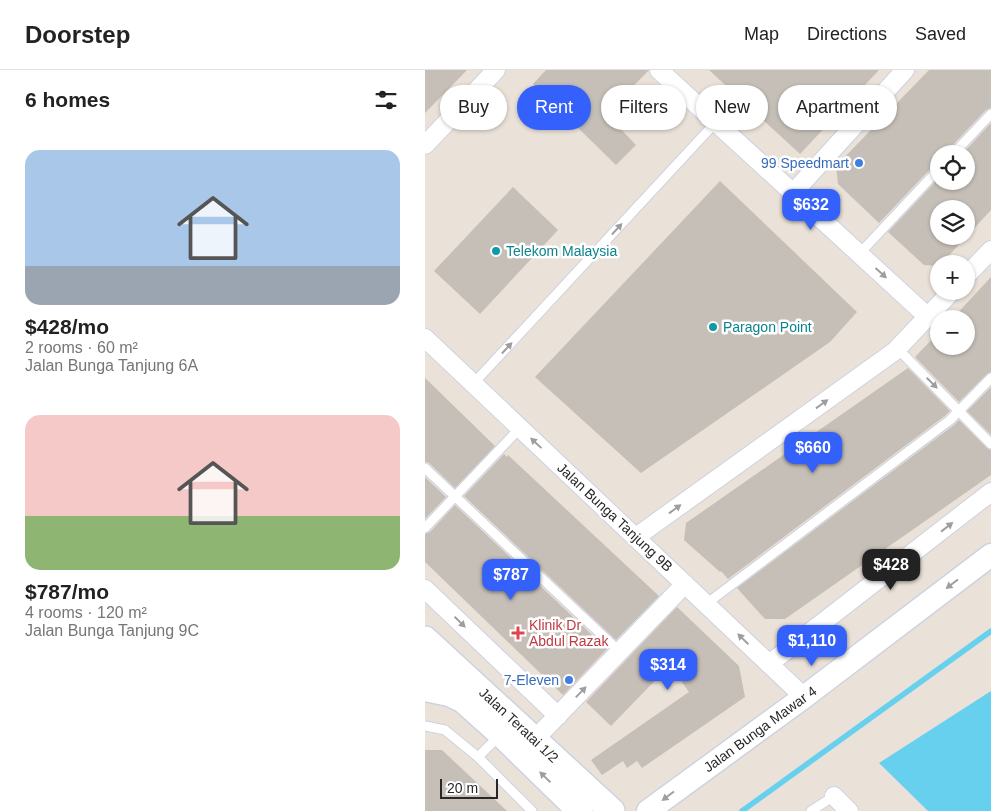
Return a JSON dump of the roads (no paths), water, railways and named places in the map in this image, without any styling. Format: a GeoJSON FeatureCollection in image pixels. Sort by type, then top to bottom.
{"type":"FeatureCollection","features":[{"type":"Feature","properties":{"kind":"main road","name":"Jalan Teratai 1/2"},"geometry":{"type":"LineString","coordinates":[[426,649],[469,705],[580,811]]}},
{"type":"Feature","properties":{"kind":"main road","name":"Jalan Teratai 1/2"},"geometry":{"type":"LineString","coordinates":[[426,649],[535,739],[612,811]]}},
{"type":"Feature","properties":{"kind":"street"},"geometry":{"type":"LineString","coordinates":[[425,145],[497,70]]}},
{"type":"Feature","properties":{"kind":"street"},"geometry":{"type":"LineString","coordinates":[[659,70],[696,104]]}},
{"type":"Feature","properties":{"kind":"street"},"geometry":{"type":"LineString","coordinates":[[793,193],[905,70]]}},
{"type":"Feature","properties":{"kind":"street"},"geometry":{"type":"LineString","coordinates":[[725,130],[928,317]]}},
{"type":"Feature","properties":{"kind":"street"},"geometry":{"type":"LineString","coordinates":[[975,267],[991,250]]}},
{"type":"Feature","properties":{"kind":"street"},"geometry":{"type":"LineString","coordinates":[[636,537],[897,349],[944,300]]}},
{"type":"Feature","properties":{"kind":"street","name":"Jalan Bunga Tanjung 9B"},"geometry":{"type":"LineString","coordinates":[[425,338],[804,696]]}},
{"type":"Feature","properties":{"kind":"street"},"geometry":{"type":"LineString","coordinates":[[769,664],[991,492]]}},
{"type":"Feature","properties":{"kind":"street","name":"Jalan Bunga Mawar 4"},"geometry":{"type":"LineString","coordinates":[[648,811],[991,555]]}},
{"type":"Feature","properties":{"kind":"street"},"geometry":{"type":"LineString","coordinates":[[535,739],[685,584]]}},
{"type":"Feature","properties":{"kind":"street"},"geometry":{"type":"LineString","coordinates":[[425,589],[558,716]]}},
{"type":"Feature","properties":{"kind":"street"},"geometry":{"type":"LineString","coordinates":[[425,690],[449,695],[469,705]]}},
{"type":"Feature","properties":{"kind":"street"},"geometry":{"type":"LineString","coordinates":[[834,796],[849,811]]}},
{"type":"Feature","properties":{"kind":"lane"},"geometry":{"type":"LineString","coordinates":[[962,145],[991,114]]}},
{"type":"Feature","properties":{"kind":"lane"},"geometry":{"type":"LineString","coordinates":[[473,384],[709,130]]}},
{"type":"Feature","properties":{"kind":"lane"},"geometry":{"type":"LineString","coordinates":[[859,254],[930,179]]}},
{"type":"Feature","properties":{"kind":"lane"},"geometry":{"type":"LineString","coordinates":[[897,349],[991,444]]}},
{"type":"Feature","properties":{"kind":"lane"},"geometry":{"type":"LineString","coordinates":[[706,604],[950,420],[991,378]]}},
{"type":"Feature","properties":{"kind":"lane"},"geometry":{"type":"LineString","coordinates":[[425,528],[520,428]]}},
{"type":"Feature","properties":{"kind":"lane"},"geometry":{"type":"LineString","coordinates":[[425,468],[620,652]]}},
{"type":"Feature","properties":{"kind":"lane"},"geometry":{"type":"LineString","coordinates":[[425,726],[445,730],[478,757],[532,811]]}},
{"type":"Feature","properties":{"kind":"lane"},"geometry":{"type":"LineString","coordinates":[[478,757],[501,734]]}},
{"type":"Feature","properties":{"kind":"lane"},"geometry":{"type":"LineString","coordinates":[[811,811],[834,796]]}},
{"type":"Feature","properties":{"kind":"water"},"geometry":{"type":"Polygon","coordinates":[[[991,691],[991,811],[928,811],[879,763],[991,691]]]}},
{"type":"Feature","properties":{"kind":"waterway"},"geometry":{"type":"LineString","coordinates":[[742,811],[991,631]]}},
{"type":"Feature","properties":{"kind":"place","name":"99 Speedmart"},"geometry":{"type":"Point","coordinates":[859,163]}},
{"type":"Feature","properties":{"kind":"place","name":"Telekom Malaysia"},"geometry":{"type":"Point","coordinates":[496,251]}},
{"type":"Feature","properties":{"kind":"place","name":"Paragon Point"},"geometry":{"type":"Point","coordinates":[713,327]}},
{"type":"Feature","properties":{"kind":"place","name":"Klinik Dr Abdul Razak"},"geometry":{"type":"Point","coordinates":[518,633]}},
{"type":"Feature","properties":{"kind":"place","name":"7-Eleven"},"geometry":{"type":"Point","coordinates":[569,680]}}]}
